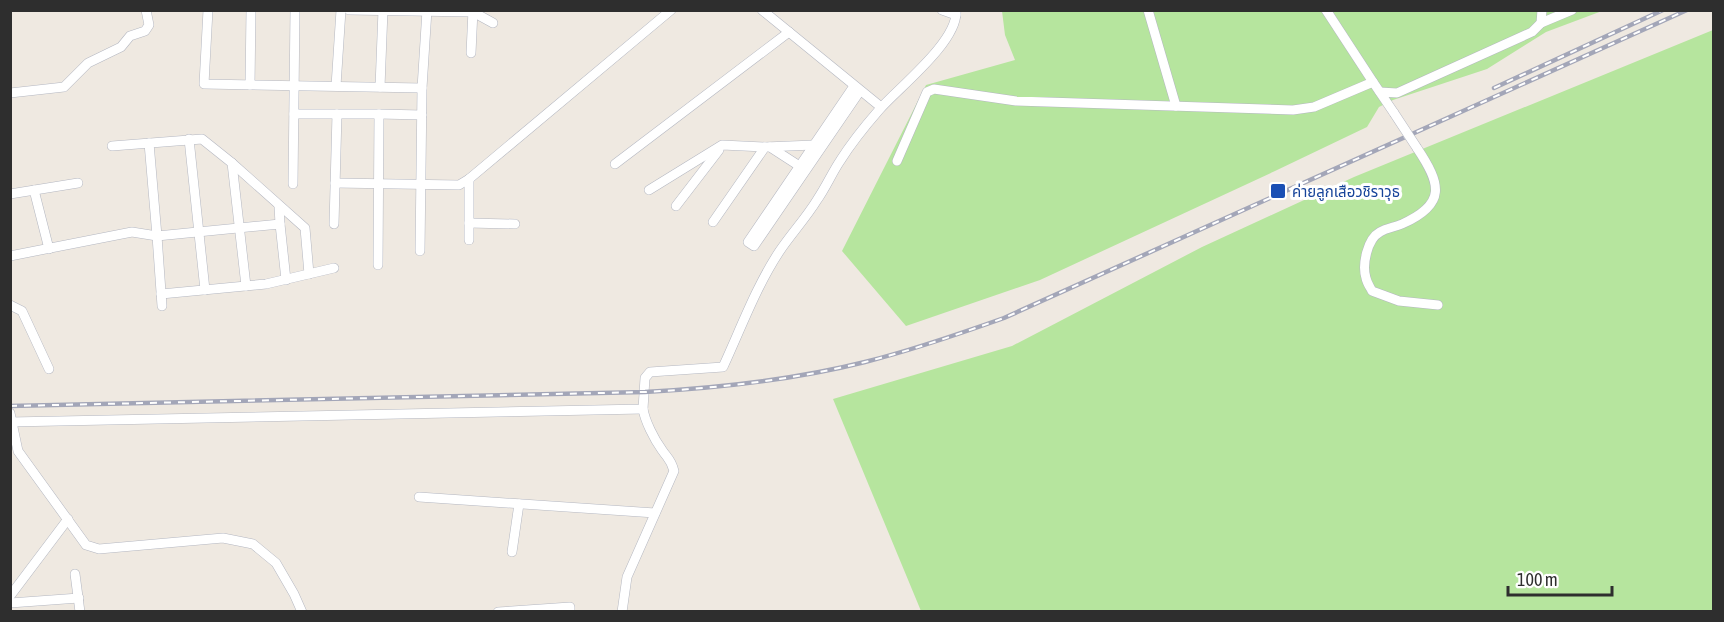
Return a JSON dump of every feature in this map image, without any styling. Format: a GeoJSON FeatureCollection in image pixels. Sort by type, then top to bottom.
{"type":"FeatureCollection","features":[{"type":"Feature","properties":{"kind":"street"},"geometry":{"type":"LineString","coordinates":[[10,93],[64,87],[88,63],[121,47],[130,36],[145,31],[149,25],[146,10]]}},
{"type":"Feature","properties":{"kind":"street"},"geometry":{"type":"LineString","coordinates":[[208,10],[204,84],[422,88]]}},
{"type":"Feature","properties":{"kind":"street"},"geometry":{"type":"LineString","coordinates":[[250,85],[251,10]]}},
{"type":"Feature","properties":{"kind":"street"},"geometry":{"type":"LineString","coordinates":[[293,184],[295,10]]}},
{"type":"Feature","properties":{"kind":"street"},"geometry":{"type":"LineString","coordinates":[[336,86],[341,10]]}},
{"type":"Feature","properties":{"kind":"street"},"geometry":{"type":"LineString","coordinates":[[349,10],[473,11],[493,23]]}},
{"type":"Feature","properties":{"kind":"street"},"geometry":{"type":"LineString","coordinates":[[762,10],[881,107]]}},
{"type":"Feature","properties":{"kind":"street"},"geometry":{"type":"LineString","coordinates":[[622,612],[627,577],[674,471],[672,460],[661,449],[645,420],[643,409],[645,378],[650,372],[723,367],[758,290],[779,252],[817,200],[858,134],[881,107],[929,60],[950,32],[956,13],[942,10]]}},
{"type":"Feature","properties":{"kind":"street"},"geometry":{"type":"LineString","coordinates":[[1148,10],[1176,106]]}},
{"type":"Feature","properties":{"kind":"street"},"geometry":{"type":"LineString","coordinates":[[1326,10],[1432,171],[1437,187],[1434,201],[1424,211],[1403,224],[1378,232],[1369,243],[1365,258],[1365,276],[1372,291],[1399,301],[1438,305]]}},
{"type":"Feature","properties":{"kind":"street"},"geometry":{"type":"LineString","coordinates":[[1541,23],[1542,10]]}},
{"type":"Feature","properties":{"kind":"street"},"geometry":{"type":"LineString","coordinates":[[1380,92],[1396,93],[1532,32],[1541,23],[1572,10]]}},
{"type":"Feature","properties":{"kind":"street"},"geometry":{"type":"LineString","coordinates":[[380,87],[383,11]]}},
{"type":"Feature","properties":{"kind":"street"},"geometry":{"type":"LineString","coordinates":[[420,251],[422,88],[427,11]]}},
{"type":"Feature","properties":{"kind":"street"},"geometry":{"type":"LineString","coordinates":[[471,53],[473,11]]}},
{"type":"Feature","properties":{"kind":"street"},"geometry":{"type":"LineString","coordinates":[[335,183],[459,185],[469,180],[667,12]]}},
{"type":"Feature","properties":{"kind":"street"},"geometry":{"type":"LineString","coordinates":[[615,164],[789,32]]}},
{"type":"Feature","properties":{"kind":"street"},"geometry":{"type":"LineString","coordinates":[[897,161],[927,92],[934,89],[1016,101],[1305,109],[1372,82]]}},
{"type":"Feature","properties":{"kind":"street"},"geometry":{"type":"LineString","coordinates":[[774,210],[857,88]]}},
{"type":"Feature","properties":{"kind":"street"},"geometry":{"type":"LineString","coordinates":[[294,114],[422,116]]}},
{"type":"Feature","properties":{"kind":"street"},"geometry":{"type":"LineString","coordinates":[[334,224],[337,114]]}},
{"type":"Feature","properties":{"kind":"street"},"geometry":{"type":"LineString","coordinates":[[378,265],[379,114]]}},
{"type":"Feature","properties":{"kind":"street"},"geometry":{"type":"LineString","coordinates":[[189,140],[205,290]]}},
{"type":"Feature","properties":{"kind":"street"},"geometry":{"type":"LineString","coordinates":[[112,146],[202,140],[232,163],[305,228],[309,274]]}},
{"type":"Feature","properties":{"kind":"street"},"geometry":{"type":"LineString","coordinates":[[149,143],[162,306]]}},
{"type":"Feature","properties":{"kind":"street"},"geometry":{"type":"LineString","coordinates":[[649,190],[722,145],[817,148]]}},
{"type":"Feature","properties":{"kind":"street"},"geometry":{"type":"LineString","coordinates":[[676,206],[722,145]]}},
{"type":"Feature","properties":{"kind":"street"},"geometry":{"type":"LineString","coordinates":[[767,147],[802,169]]}},
{"type":"Feature","properties":{"kind":"street"},"geometry":{"type":"LineString","coordinates":[[713,222],[767,147]]}},
{"type":"Feature","properties":{"kind":"street"},"geometry":{"type":"LineString","coordinates":[[232,163],[246,286]]}},
{"type":"Feature","properties":{"kind":"street"},"geometry":{"type":"LineString","coordinates":[[469,180],[469,240]]}},
{"type":"Feature","properties":{"kind":"street"},"geometry":{"type":"LineString","coordinates":[[10,194],[78,183]]}},
{"type":"Feature","properties":{"kind":"street"},"geometry":{"type":"LineString","coordinates":[[34,190],[49,249]]}},
{"type":"Feature","properties":{"kind":"street"},"geometry":{"type":"LineString","coordinates":[[279,206],[286,280]]}},
{"type":"Feature","properties":{"kind":"street"},"geometry":{"type":"LineString","coordinates":[[469,223],[515,224]]}},
{"type":"Feature","properties":{"kind":"street"},"geometry":{"type":"LineString","coordinates":[[10,256],[132,232],[158,236],[280,224]]}},
{"type":"Feature","properties":{"kind":"street"},"geometry":{"type":"LineString","coordinates":[[161,294],[286,280],[334,268]]}},
{"type":"Feature","properties":{"kind":"street"},"geometry":{"type":"LineString","coordinates":[[10,305],[22,311],[49,369]]}},
{"type":"Feature","properties":{"kind":"street"},"geometry":{"type":"LineString","coordinates":[[302,612],[276,563],[253,544],[223,538],[99,549],[86,545],[18,451],[11,419],[643,409]]}},
{"type":"Feature","properties":{"kind":"street"},"geometry":{"type":"LineString","coordinates":[[419,497],[655,513]]}},
{"type":"Feature","properties":{"kind":"street"},"geometry":{"type":"LineString","coordinates":[[512,552],[519,504]]}},
{"type":"Feature","properties":{"kind":"street"},"geometry":{"type":"LineString","coordinates":[[10,596],[68,519]]}},
{"type":"Feature","properties":{"kind":"street"},"geometry":{"type":"LineString","coordinates":[[75,574],[81,612]]}},
{"type":"Feature","properties":{"kind":"street"},"geometry":{"type":"LineString","coordinates":[[10,603],[79,598]]}},
{"type":"Feature","properties":{"kind":"street"},"geometry":{"type":"LineString","coordinates":[[498,612],[570,607],[570,612]]}},
{"type":"Feature","properties":{"kind":"green space","name":"ค่ายลูกเสือวชิราวุธ"},"geometry":{"type":"Polygon","coordinates":[[[1002,11],[1602,11],[1546,32],[1487,69],[1393,100],[1379,107],[1367,127],[1040,280],[906,326],[842,251],[926,85],[1015,60],[1005,35],[1002,11]]]}},
{"type":"Feature","properties":{"kind":"green space"},"geometry":{"type":"Polygon","coordinates":[[[1713,30],[1713,611],[921,611],[833,399],[1012,346],[1202,247],[1354,177],[1713,30]]]}},
{"type":"Feature","properties":{"kind":"railway"},"geometry":{"type":"LineString","coordinates":[[1494,88],[1663,10]]}},
{"type":"Feature","properties":{"kind":"railway"},"geometry":{"type":"LineString","coordinates":[[10,406],[645,392],[756,382],[811,374],[865,362],[1004,318],[1687,10]]}},
{"type":"Feature","properties":{"kind":"place","name":"ค่ายลูกเสือวชิราวุธ"},"geometry":{"type":"Point","coordinates":[1278,191]}}]}
